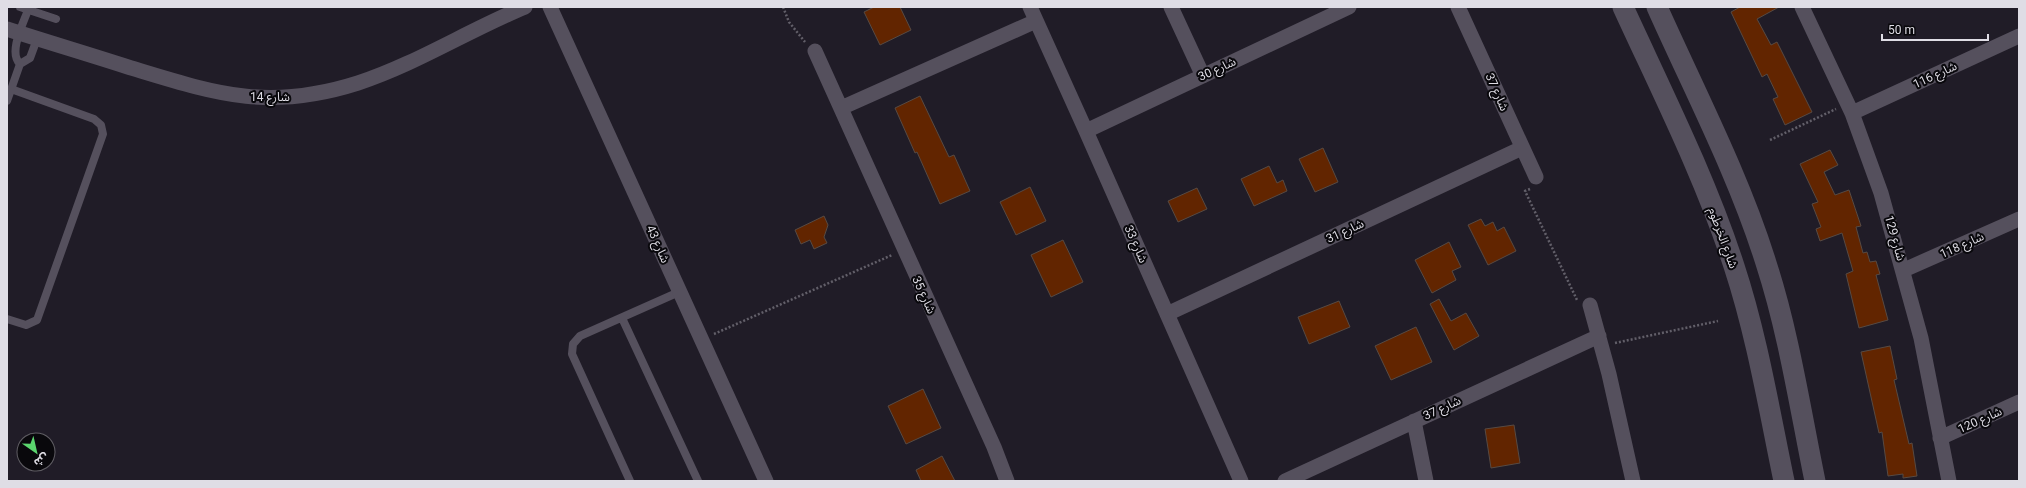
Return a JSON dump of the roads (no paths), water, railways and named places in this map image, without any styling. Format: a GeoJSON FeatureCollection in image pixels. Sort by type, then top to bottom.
{"type":"FeatureCollection","features":[{"type":"Feature","properties":{"kind":"main road","name":"شارع الخرطوم"},"geometry":{"type":"LineString","coordinates":[[1624,7],[1700,177],[1734,267],[1755,342],[1784,481]]}},
{"type":"Feature","properties":{"kind":"main road"},"geometry":{"type":"LineString","coordinates":[[1657,7],[1739,190],[1766,262],[1785,329],[1815,481]]}},
{"type":"Feature","properties":{"kind":"street","name":"شارع 14"},"geometry":{"type":"LineString","coordinates":[[14,31],[221,94],[252,98],[288,98],[331,91],[359,82],[525,7]]}},
{"type":"Feature","properties":{"kind":"street","name":"شارع 43"},"geometry":{"type":"LineString","coordinates":[[550,7],[766,481]]}},
{"type":"Feature","properties":{"kind":"street","name":"شارع 33"},"geometry":{"type":"LineString","coordinates":[[1030,7],[1241,481]]}},
{"type":"Feature","properties":{"kind":"street"},"geometry":{"type":"LineString","coordinates":[[1171,7],[1203,76]]}},
{"type":"Feature","properties":{"kind":"street","name":"شارع 30"},"geometry":{"type":"LineString","coordinates":[[1086,131],[1349,7]]}},
{"type":"Feature","properties":{"kind":"street","name":"شارع 37"},"geometry":{"type":"LineString","coordinates":[[1458,7],[1522,148],[1534,183]]}},
{"type":"Feature","properties":{"kind":"street","name":"شارع 129"},"geometry":{"type":"LineString","coordinates":[[1802,7],[1850,109],[1881,193],[1904,270],[1921,338],[1949,481]]}},
{"type":"Feature","properties":{"kind":"street"},"geometry":{"type":"LineString","coordinates":[[841,108],[1036,21]]}},
{"type":"Feature","properties":{"kind":"street","name":"شارع 116"},"geometry":{"type":"LineString","coordinates":[[1850,109],[2019,36]]}},
{"type":"Feature","properties":{"kind":"street","name":"شارع 35"},"geometry":{"type":"LineString","coordinates":[[815,51],[903,250],[994,447],[1007,481]]}},
{"type":"Feature","properties":{"kind":"street","name":"شارع 31"},"geometry":{"type":"LineString","coordinates":[[1167,314],[1522,148]]}},
{"type":"Feature","properties":{"kind":"street","name":"شارع 118"},"geometry":{"type":"LineString","coordinates":[[1904,270],[2019,219]]}},
{"type":"Feature","properties":{"kind":"street"},"geometry":{"type":"LineString","coordinates":[[1586,302],[1600,341],[1633,481]]}},
{"type":"Feature","properties":{"kind":"street","name":"شارع 37"},"geometry":{"type":"LineString","coordinates":[[1285,481],[1414,421],[1600,341]]}},
{"type":"Feature","properties":{"kind":"street","name":"شارع 120"},"geometry":{"type":"LineString","coordinates":[[1940,438],[2019,402]]}},
{"type":"Feature","properties":{"kind":"street"},"geometry":{"type":"LineString","coordinates":[[1414,421],[1426,481]]}},
{"type":"Feature","properties":{"kind":"lane"},"geometry":{"type":"LineString","coordinates":[[20,64],[14,54],[14,31],[24,8],[56,19]]}},
{"type":"Feature","properties":{"kind":"lane"},"geometry":{"type":"LineString","coordinates":[[7,100],[20,64],[30,58],[37,39]]}},
{"type":"Feature","properties":{"kind":"lane"},"geometry":{"type":"LineString","coordinates":[[7,319],[26,325],[37,320],[103,134],[101,125],[94,119],[11,89]]}},
{"type":"Feature","properties":{"kind":"lane"},"geometry":{"type":"LineString","coordinates":[[630,481],[579,370],[572,349],[574,341],[580,336],[679,292]]}},
{"type":"Feature","properties":{"kind":"lane"},"geometry":{"type":"LineString","coordinates":[[622,318],[698,481]]}}]}
